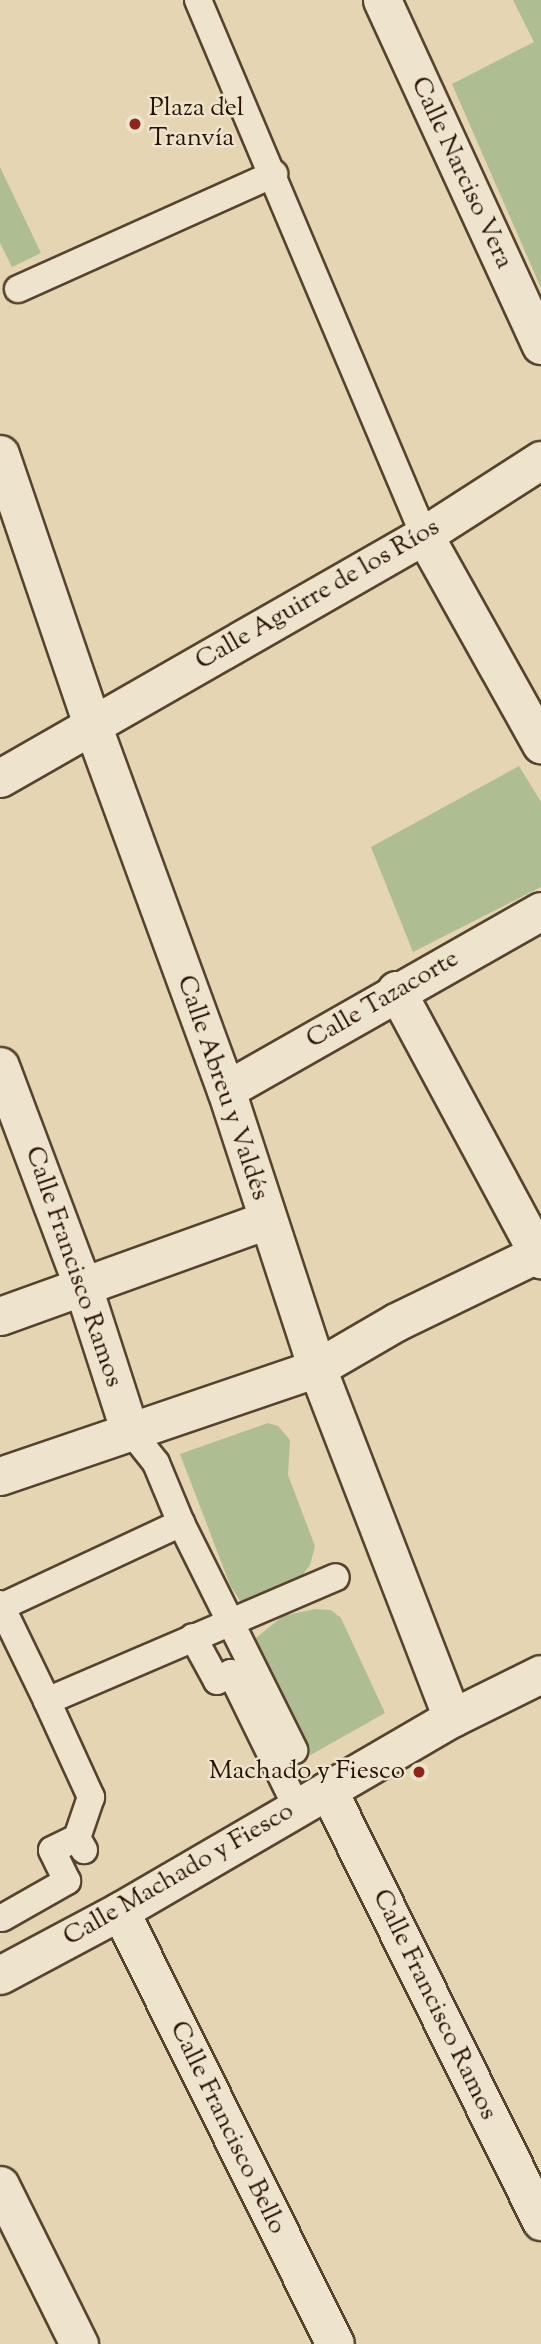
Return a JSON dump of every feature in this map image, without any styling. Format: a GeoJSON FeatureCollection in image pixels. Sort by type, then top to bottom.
{"type":"FeatureCollection","features":[{"type":"Feature","properties":{"kind":"street"},"geometry":{"type":"LineString","coordinates":[[198,0],[274,174],[424,535],[541,744]]}},
{"type":"Feature","properties":{"kind":"street","name":"Calle Narciso Vera"},"geometry":{"type":"LineString","coordinates":[[382,0],[541,345]]}},
{"type":"Feature","properties":{"kind":"street"},"geometry":{"type":"LineString","coordinates":[[18,289],[274,174]]}},
{"type":"Feature","properties":{"kind":"street","name":"Calle Abreu y Valdés"},"geometry":{"type":"LineString","coordinates":[[0,454],[93,727],[226,1090],[266,1220],[317,1368],[452,1718]]}},
{"type":"Feature","properties":{"kind":"street","name":"Calle Aguirre de los Ríos"},"geometry":{"type":"LineString","coordinates":[[0,778],[424,535],[541,460]]}},
{"type":"Feature","properties":{"kind":"street","name":"Calle Tazacorte"},"geometry":{"type":"LineString","coordinates":[[226,1090],[396,990],[541,911]]}},
{"type":"Feature","properties":{"kind":"street"},"geometry":{"type":"LineString","coordinates":[[0,1476],[129,1429],[317,1368],[396,1322],[540,1254],[396,990]]}},
{"type":"Feature","properties":{"kind":"street","name":"Calle Francisco Ramos"},"geometry":{"type":"LineString","coordinates":[[0,1066],[83,1287],[129,1429]]}},
{"type":"Feature","properties":{"kind":"street"},"geometry":{"type":"LineString","coordinates":[[0,1316],[266,1220]]}},
{"type":"Feature","properties":{"kind":"street"},"geometry":{"type":"LineString","coordinates":[[129,1429],[156,1463],[181,1523],[294,1750]]}},
{"type":"Feature","properties":{"kind":"street"},"geometry":{"type":"LineString","coordinates":[[2,1918],[67,1881],[52,1850],[81,1844],[91,1797],[1,1606],[181,1523]]}},
{"type":"Feature","properties":{"kind":"street"},"geometry":{"type":"LineString","coordinates":[[47,1700],[336,1577]]}},
{"type":"Feature","properties":{"kind":"street"},"geometry":{"type":"LineString","coordinates":[[193,1637],[217,1681],[231,1673],[313,1799]]}},
{"type":"Feature","properties":{"kind":"street","name":"Calle Machado y Fiesco"},"geometry":{"type":"LineString","coordinates":[[0,1975],[120,1911],[452,1718],[537,1687]]}},
{"type":"Feature","properties":{"kind":"street","name":"Calle Francisco Ramos"},"geometry":{"type":"LineString","coordinates":[[313,1799],[541,2221]]}},
{"type":"Feature","properties":{"kind":"street","name":"Calle Francisco Bello"},"geometry":{"type":"LineString","coordinates":[[120,1911],[335,2344]]}},
{"type":"Feature","properties":{"kind":"street"},"geometry":{"type":"LineString","coordinates":[[0,2185],[79,2344]]}},
{"type":"Feature","properties":{"kind":"green space"},"geometry":{"type":"Polygon","coordinates":[[[513,0],[541,0],[541,288],[452,84],[534,42],[513,0]]]}},
{"type":"Feature","properties":{"kind":"green space"},"geometry":{"type":"Polygon","coordinates":[[[0,167],[41,253],[12,267],[0,243],[0,167]]]}},
{"type":"Feature","properties":{"kind":"green space"},"geometry":{"type":"Polygon","coordinates":[[[519,766],[541,802],[541,887],[413,952],[371,847],[519,766]]]}},
{"type":"Feature","properties":{"kind":"green space"},"geometry":{"type":"Polygon","coordinates":[[[268,1423],[278,1426],[290,1440],[288,1475],[315,1546],[310,1565],[295,1585],[242,1604],[230,1585],[180,1454],[268,1423]]]}},
{"type":"Feature","properties":{"kind":"green space"},"geometry":{"type":"Polygon","coordinates":[[[315,1609],[331,1610],[341,1618],[385,1713],[307,1757],[258,1655],[256,1638],[283,1616],[315,1609]]]}},
{"type":"Feature","properties":{"kind":"place","name":"Plaza del Tranvía"},"geometry":{"type":"Point","coordinates":[135,124]}},
{"type":"Feature","properties":{"kind":"place","name":"Machado y Fiesco"},"geometry":{"type":"Point","coordinates":[419,1772]}}]}
